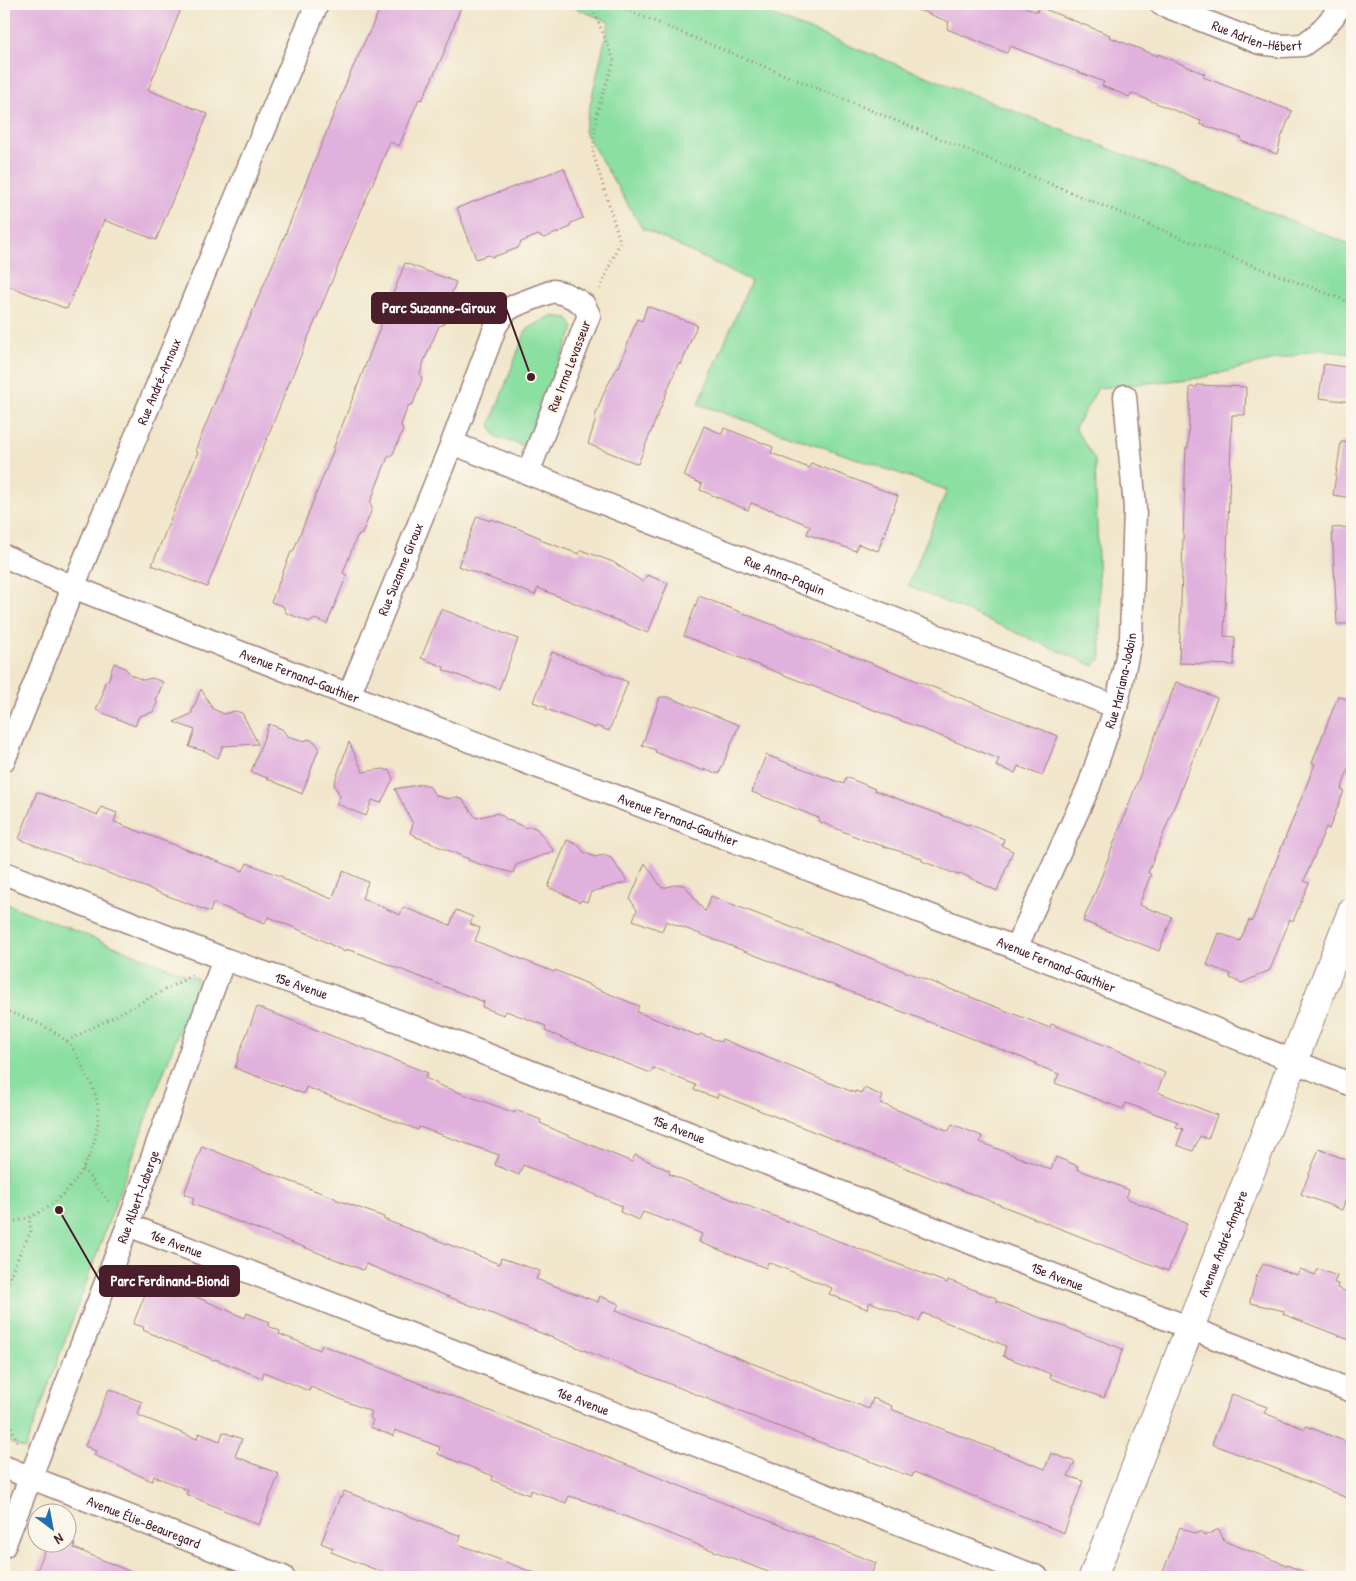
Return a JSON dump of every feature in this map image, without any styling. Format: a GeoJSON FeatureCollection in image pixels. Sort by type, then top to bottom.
{"type":"FeatureCollection","features":[{"type":"Feature","properties":{"kind":"street","name":"Rue André-Arnoux"},"geometry":{"type":"LineString","coordinates":[[4,760],[73,587],[317,4]]}},
{"type":"Feature","properties":{"kind":"street","name":"Rue Adrien-Hébert"},"geometry":{"type":"LineString","coordinates":[[1161,4],[1260,43],[1282,46],[1303,45],[1318,34],[1333,17],[1341,4]]}},
{"type":"Feature","properties":{"kind":"street","name":"Rue Irma Levasseur"},"geometry":{"type":"LineString","coordinates":[[452,443],[496,325],[507,310],[552,291],[565,294],[584,305],[589,315],[528,473]]}},
{"type":"Feature","properties":{"kind":"street","name":"Rue Mariana-Jodoin"},"geometry":{"type":"LineString","coordinates":[[1016,948],[1089,786],[1116,707],[1131,638],[1135,508],[1125,396]]}},
{"type":"Feature","properties":{"kind":"street","name":"Rue Anna-Paquin"},"geometry":{"type":"LineString","coordinates":[[452,443],[1116,707]]}},
{"type":"Feature","properties":{"kind":"street","name":"Rue Suzanne Giroux"},"geometry":{"type":"LineString","coordinates":[[349,695],[452,443]]}},
{"type":"Feature","properties":{"kind":"street","name":"Avenue Fernand-Gauthier"},"geometry":{"type":"LineString","coordinates":[[4,556],[73,587],[349,695],[1016,948],[1352,1085]]}},
{"type":"Feature","properties":{"kind":"street","name":"15e Avenue"},"geometry":{"type":"LineString","coordinates":[[4,874],[224,959],[466,1046],[1352,1391]]}},
{"type":"Feature","properties":{"kind":"street","name":"Avenue André-Ampère"},"geometry":{"type":"LineString","coordinates":[[1093,1577],[1352,911]]}},
{"type":"Feature","properties":{"kind":"street","name":"Rue Albert-Laberge"},"geometry":{"type":"LineString","coordinates":[[4,1546],[128,1226],[224,959]]}},
{"type":"Feature","properties":{"kind":"street","name":"16e Avenue"},"geometry":{"type":"LineString","coordinates":[[128,1226],[1037,1577]]}},
{"type":"Feature","properties":{"kind":"street","name":"Avenue Élie-Beauregard"},"geometry":{"type":"LineString","coordinates":[[4,1467],[283,1577]]}},
{"type":"Feature","properties":{"kind":"path"},"geometry":{"type":"LineString","coordinates":[[589,315],[620,241],[593,153],[596,115],[614,61],[591,4]]}},
{"type":"Feature","properties":{"kind":"path"},"geometry":{"type":"LineString","coordinates":[[612,4],[1189,241],[1352,303]]}},
{"type":"Feature","properties":{"kind":"path"},"geometry":{"type":"LineString","coordinates":[[67,1041],[224,959]]}},
{"type":"Feature","properties":{"kind":"path"},"geometry":{"type":"LineString","coordinates":[[4,1011],[46,1028],[67,1041],[92,1086],[98,1106],[98,1131],[91,1152],[83,1169],[69,1188],[50,1206],[29,1218],[4,1223]]}},
{"type":"Feature","properties":{"kind":"path"},"geometry":{"type":"LineString","coordinates":[[83,1169],[128,1226]]}},
{"type":"Feature","properties":{"kind":"path"},"geometry":{"type":"LineString","coordinates":[[4,1291],[22,1248],[31,1232],[29,1218]]}},
{"type":"Feature","properties":{"kind":"green space"},"geometry":{"type":"Polygon","coordinates":[[[566,4],[744,4],[1352,245],[1352,354],[1317,350],[1199,378],[1098,388],[1075,428],[1095,460],[1101,659],[1094,666],[908,586],[947,490],[698,404],[751,281],[642,228],[584,131],[609,22],[566,4]]]}},
{"type":"Feature","properties":{"kind":"green space"},"geometry":{"type":"Polygon","coordinates":[[[551,316],[568,318],[574,328],[524,446],[496,437],[490,425],[526,330],[551,316]]]}},
{"type":"Feature","properties":{"kind":"green space"},"geometry":{"type":"Polygon","coordinates":[[[4,903],[198,979],[25,1449],[4,1440],[4,903]]]}},
{"type":"Feature","properties":{"kind":"building"},"geometry":{"type":"Polygon","coordinates":[[[4,4],[183,4],[148,90],[208,114],[156,240],[104,220],[67,309],[4,284],[4,4]]]}},
{"type":"Feature","properties":{"kind":"building"},"geometry":{"type":"Polygon","coordinates":[[[382,4],[462,4],[443,55],[422,100],[419,99],[399,146],[390,142],[290,381],[207,587],[152,565],[198,452],[195,451],[242,336],[349,76],[382,4]]]}},
{"type":"Feature","properties":{"kind":"building"},"geometry":{"type":"Polygon","coordinates":[[[907,4],[1018,4],[1037,12],[1039,7],[1110,35],[1109,37],[1158,56],[1158,54],[1205,74],[1203,77],[1292,111],[1277,154],[1241,141],[1242,138],[1200,124],[1201,121],[1131,93],[1130,97],[1102,86],[1104,82],[1010,46],[1007,53],[947,29],[949,22],[907,4]]]}},
{"type":"Feature","properties":{"kind":"building"},"geometry":{"type":"Polygon","coordinates":[[[564,168],[583,218],[571,223],[569,228],[544,238],[538,235],[521,242],[518,248],[493,257],[488,255],[476,259],[457,208],[564,168]]]}},
{"type":"Feature","properties":{"kind":"building"},"geometry":{"type":"Polygon","coordinates":[[[405,263],[456,282],[451,295],[454,300],[444,324],[439,326],[424,361],[420,374],[422,379],[413,404],[408,406],[401,425],[403,430],[393,454],[388,457],[383,469],[370,503],[372,509],[362,534],[357,536],[343,573],[347,575],[327,624],[315,619],[310,622],[286,613],[283,606],[271,602],[334,449],[405,263]]]}},
{"type":"Feature","properties":{"kind":"building"},"geometry":{"type":"Polygon","coordinates":[[[647,306],[697,325],[681,365],[678,364],[638,464],[588,444],[596,419],[594,419],[605,390],[619,367],[637,319],[642,321],[647,306]]]}},
{"type":"Feature","properties":{"kind":"building"},"geometry":{"type":"Polygon","coordinates":[[[1324,364],[1352,368],[1352,402],[1319,398],[1324,364]]]}},
{"type":"Feature","properties":{"kind":"building"},"geometry":{"type":"Polygon","coordinates":[[[1197,385],[1246,387],[1245,415],[1232,415],[1224,636],[1235,637],[1234,665],[1179,663],[1186,448],[1188,448],[1190,387],[1197,387],[1197,385]]]}},
{"type":"Feature","properties":{"kind":"building"},"geometry":{"type":"Polygon","coordinates":[[[704,426],[722,434],[724,428],[773,447],[771,453],[809,468],[811,463],[898,496],[878,551],[858,544],[856,551],[807,534],[810,526],[770,509],[751,503],[748,510],[700,490],[702,484],[684,476],[704,426]]]}},
{"type":"Feature","properties":{"kind":"building"},"geometry":{"type":"Polygon","coordinates":[[[1341,442],[1352,443],[1352,498],[1333,495],[1341,442]]]}},
{"type":"Feature","properties":{"kind":"building"},"geometry":{"type":"Polygon","coordinates":[[[477,516],[517,528],[541,538],[540,540],[579,554],[581,550],[613,562],[643,582],[647,575],[668,583],[648,633],[538,588],[535,595],[458,566],[477,516]]]}},
{"type":"Feature","properties":{"kind":"building"},"geometry":{"type":"Polygon","coordinates":[[[1352,527],[1352,624],[1337,624],[1332,528],[1352,527]]]}},
{"type":"Feature","properties":{"kind":"building"},"geometry":{"type":"Polygon","coordinates":[[[699,596],[1058,736],[1042,776],[1018,766],[1015,773],[996,766],[999,759],[684,636],[699,596]]]}},
{"type":"Feature","properties":{"kind":"building"},"geometry":{"type":"Polygon","coordinates":[[[441,609],[518,639],[499,689],[443,670],[444,667],[421,658],[441,609]]]}},
{"type":"Feature","properties":{"kind":"building"},"geometry":{"type":"Polygon","coordinates":[[[552,652],[628,682],[609,731],[596,726],[595,728],[533,702],[552,652]]]}},
{"type":"Feature","properties":{"kind":"building"},"geometry":{"type":"Polygon","coordinates":[[[114,663],[125,668],[131,675],[143,680],[152,678],[163,682],[153,712],[139,716],[135,726],[96,710],[103,694],[105,682],[108,681],[114,663]]]}},
{"type":"Feature","properties":{"kind":"building"},"geometry":{"type":"Polygon","coordinates":[[[1176,682],[1217,698],[1148,873],[1151,874],[1139,905],[1172,917],[1159,951],[1083,921],[1176,682]]]}},
{"type":"Feature","properties":{"kind":"building"},"geometry":{"type":"Polygon","coordinates":[[[201,689],[213,709],[224,714],[235,711],[242,713],[258,744],[223,746],[218,758],[205,751],[189,747],[195,730],[174,722],[191,714],[201,689]]]}},
{"type":"Feature","properties":{"kind":"building"},"geometry":{"type":"Polygon","coordinates":[[[1338,696],[1352,701],[1352,759],[1341,790],[1344,791],[1329,829],[1326,827],[1304,881],[1309,883],[1293,921],[1290,919],[1270,970],[1242,983],[1230,978],[1231,974],[1207,965],[1219,933],[1240,941],[1249,920],[1252,921],[1315,764],[1312,763],[1338,696]]]}},
{"type":"Feature","properties":{"kind":"building"},"geometry":{"type":"Polygon","coordinates":[[[660,697],[668,697],[739,725],[719,774],[704,769],[704,771],[642,745],[660,697]]]}},
{"type":"Feature","properties":{"kind":"building"},"geometry":{"type":"Polygon","coordinates":[[[269,724],[282,729],[287,736],[315,742],[319,748],[302,794],[251,772],[269,724]]]}},
{"type":"Feature","properties":{"kind":"building"},"geometry":{"type":"Polygon","coordinates":[[[349,742],[363,772],[383,769],[390,771],[393,779],[381,803],[372,800],[366,816],[337,804],[340,796],[334,784],[349,742]]]}},
{"type":"Feature","properties":{"kind":"building"},"geometry":{"type":"Polygon","coordinates":[[[766,755],[844,784],[846,777],[874,790],[969,824],[1004,839],[1002,846],[1013,851],[997,891],[962,874],[958,875],[922,861],[921,858],[864,840],[818,821],[819,818],[752,792],[766,755]]]}},
{"type":"Feature","properties":{"kind":"building"},"geometry":{"type":"Polygon","coordinates":[[[423,784],[430,787],[435,795],[447,799],[456,797],[463,800],[476,818],[497,813],[526,828],[530,826],[537,829],[554,851],[516,865],[513,873],[468,860],[416,837],[410,833],[413,824],[395,789],[423,784]]]}},
{"type":"Feature","properties":{"kind":"building"},"geometry":{"type":"Polygon","coordinates":[[[37,792],[98,815],[101,807],[117,813],[114,822],[243,871],[247,863],[332,899],[343,871],[368,882],[362,898],[400,915],[403,907],[450,925],[456,910],[473,917],[470,924],[480,928],[475,941],[554,972],[555,970],[639,1006],[637,1012],[699,1036],[700,1034],[721,1042],[722,1039],[855,1093],[855,1091],[862,1093],[864,1088],[883,1096],[880,1103],[949,1131],[952,1124],[982,1136],[980,1142],[1051,1170],[1056,1157],[1078,1166],[1077,1169],[1129,1190],[1126,1198],[1187,1224],[1168,1271],[718,1094],[717,1098],[694,1090],[696,1085],[653,1068],[651,1073],[582,1046],[545,1031],[546,1026],[506,1011],[504,1015],[482,1007],[484,1002],[364,955],[346,949],[345,952],[312,935],[268,917],[265,923],[213,903],[210,912],[19,839],[37,792]]]}},
{"type":"Feature","properties":{"kind":"building"},"geometry":{"type":"Polygon","coordinates":[[[567,840],[595,857],[604,855],[611,858],[628,882],[591,892],[587,902],[581,900],[580,902],[548,887],[567,840]]]}},
{"type":"Feature","properties":{"kind":"building"},"geometry":{"type":"Polygon","coordinates":[[[645,863],[662,888],[679,884],[685,886],[705,912],[711,896],[1050,1028],[1051,1024],[1127,1054],[1165,1073],[1157,1092],[1217,1115],[1208,1139],[1200,1136],[1193,1151],[1177,1145],[1183,1129],[1176,1127],[1178,1122],[1126,1103],[1123,1109],[1055,1083],[1059,1074],[1036,1065],[1036,1063],[666,921],[662,931],[633,920],[637,910],[630,899],[645,863]]]}},
{"type":"Feature","properties":{"kind":"building"},"geometry":{"type":"Polygon","coordinates":[[[257,1007],[428,1073],[425,1078],[436,1084],[515,1113],[516,1110],[541,1120],[540,1123],[562,1133],[632,1162],[635,1155],[670,1171],[669,1174],[748,1206],[947,1283],[948,1280],[996,1298],[996,1301],[1123,1349],[1104,1398],[1050,1378],[1051,1374],[1003,1356],[1006,1346],[923,1313],[919,1321],[870,1302],[867,1309],[829,1294],[832,1288],[768,1262],[766,1268],[699,1242],[702,1234],[668,1220],[643,1212],[639,1220],[620,1212],[622,1206],[523,1165],[519,1175],[495,1165],[499,1155],[419,1127],[418,1130],[306,1087],[304,1094],[235,1068],[257,1007]]]}},
{"type":"Feature","properties":{"kind":"building"},"geometry":{"type":"Polygon","coordinates":[[[202,1146],[499,1264],[501,1258],[540,1271],[536,1279],[598,1302],[600,1296],[619,1304],[616,1310],[869,1409],[873,1398],[892,1406],[891,1409],[1045,1469],[1051,1453],[1075,1462],[1068,1476],[1083,1481],[1064,1533],[914,1472],[912,1477],[756,1418],[366,1264],[363,1270],[192,1204],[194,1198],[184,1194],[202,1146]]]}},
{"type":"Feature","properties":{"kind":"building"},"geometry":{"type":"Polygon","coordinates":[[[1319,1149],[1352,1162],[1352,1183],[1342,1210],[1301,1194],[1319,1149]]]}},
{"type":"Feature","properties":{"kind":"building"},"geometry":{"type":"Polygon","coordinates":[[[1263,1264],[1297,1275],[1300,1269],[1315,1275],[1318,1269],[1337,1276],[1334,1283],[1338,1284],[1337,1288],[1352,1294],[1352,1341],[1283,1314],[1284,1311],[1251,1303],[1257,1275],[1263,1264]]]}},
{"type":"Feature","properties":{"kind":"building"},"geometry":{"type":"Polygon","coordinates":[[[151,1280],[163,1285],[164,1283],[245,1318],[247,1313],[270,1322],[268,1326],[280,1331],[279,1334],[320,1350],[322,1345],[876,1563],[870,1577],[781,1577],[583,1500],[569,1496],[566,1503],[531,1490],[529,1495],[492,1480],[493,1476],[438,1454],[440,1447],[395,1430],[393,1436],[370,1427],[373,1420],[370,1418],[372,1412],[311,1387],[309,1391],[264,1372],[262,1378],[143,1330],[144,1327],[133,1324],[151,1280]]]}},
{"type":"Feature","properties":{"kind":"building"},"geometry":{"type":"Polygon","coordinates":[[[109,1389],[142,1402],[138,1414],[140,1416],[197,1439],[199,1433],[220,1441],[223,1432],[242,1439],[235,1456],[279,1474],[259,1525],[186,1494],[188,1490],[154,1476],[152,1481],[94,1455],[96,1451],[85,1446],[109,1389]]]}},
{"type":"Feature","properties":{"kind":"building"},"geometry":{"type":"Polygon","coordinates":[[[1232,1394],[1267,1407],[1264,1413],[1305,1429],[1306,1426],[1352,1444],[1352,1500],[1212,1444],[1232,1394]]]}},
{"type":"Feature","properties":{"kind":"building"},"geometry":{"type":"Polygon","coordinates":[[[344,1491],[461,1536],[458,1544],[540,1575],[540,1577],[394,1577],[331,1552],[333,1548],[321,1543],[344,1491]]]}},
{"type":"Feature","properties":{"kind":"building"},"geometry":{"type":"Polygon","coordinates":[[[1180,1527],[1195,1534],[1201,1531],[1204,1536],[1219,1529],[1224,1541],[1315,1576],[1176,1577],[1163,1572],[1180,1527]]]}},
{"type":"Feature","properties":{"kind":"building"},"geometry":{"type":"Polygon","coordinates":[[[78,1550],[143,1577],[34,1577],[44,1554],[78,1554],[78,1550]]]}},
{"type":"Feature","properties":{"kind":"place","name":"Parc Suzanne-Giroux"},"geometry":{"type":"Point","coordinates":[531,377]}},
{"type":"Feature","properties":{"kind":"place","name":"Parc Ferdinand-Biondi"},"geometry":{"type":"Point","coordinates":[59,1210]}}]}
